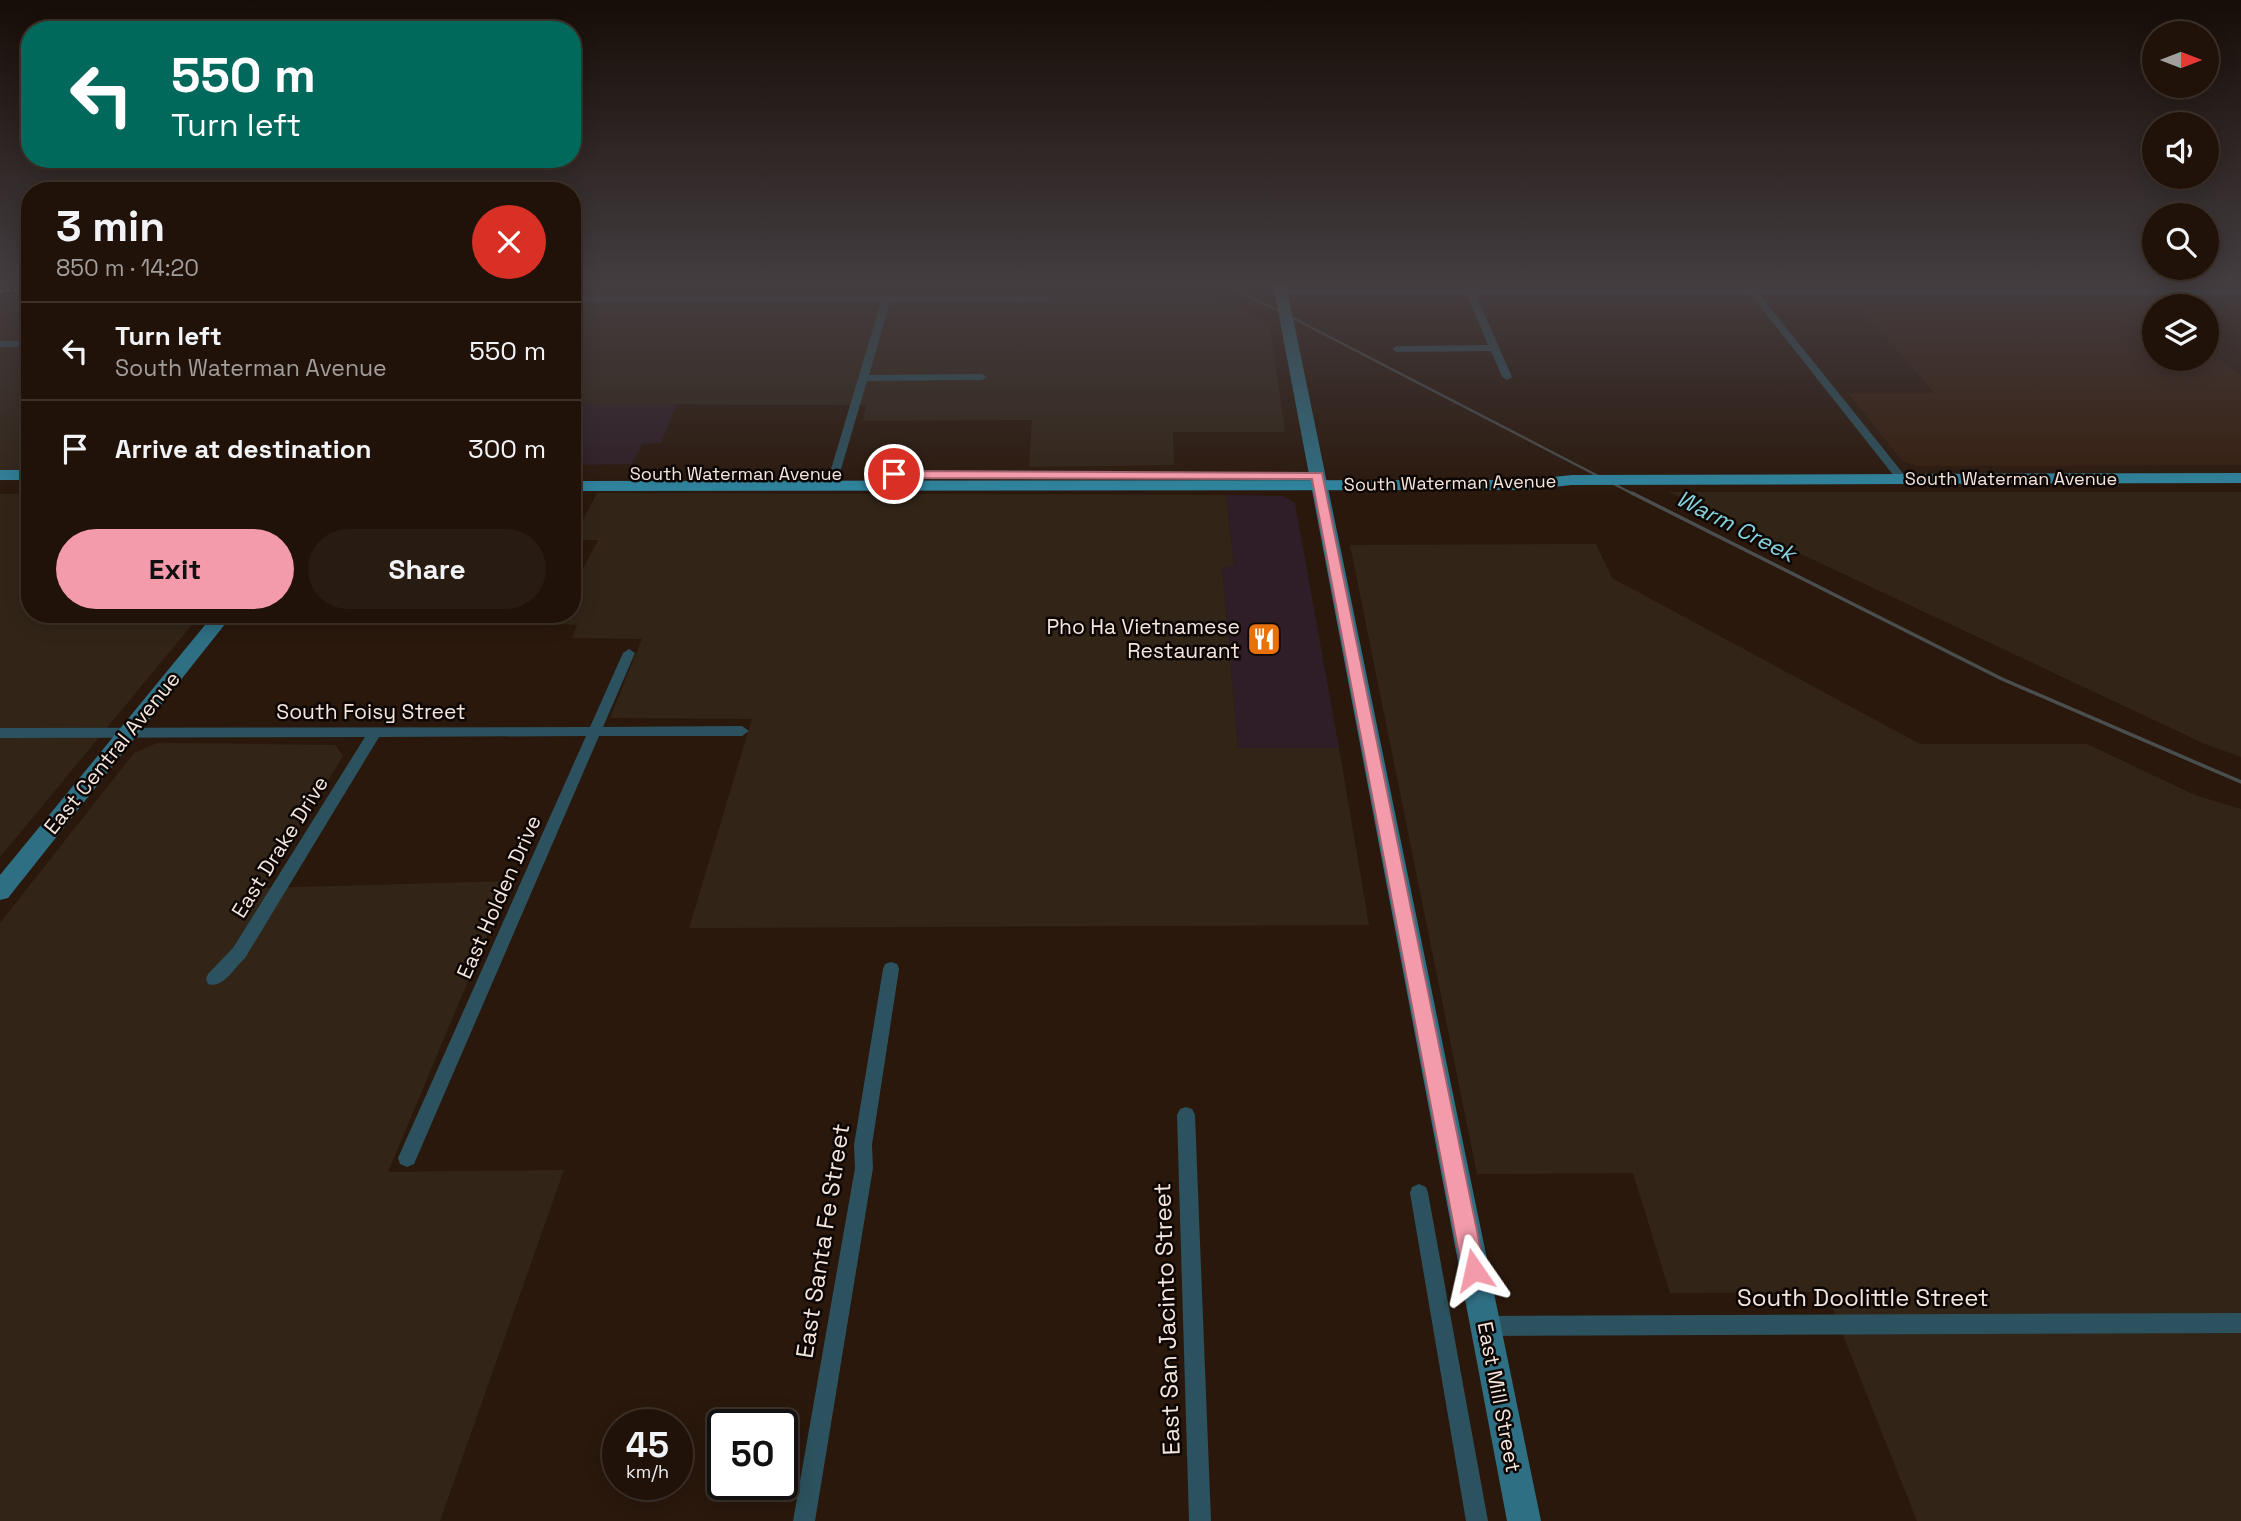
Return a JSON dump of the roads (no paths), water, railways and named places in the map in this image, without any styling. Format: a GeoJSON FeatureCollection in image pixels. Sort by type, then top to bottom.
{"type":"FeatureCollection","features":[{"type":"Feature","properties":{"kind":"main road","name":"East Mill Street"},"geometry":{"type":"LineString","coordinates":[[1293,355],[1524,1521]]}},
{"type":"Feature","properties":{"kind":"main road","name":"South Waterman Avenue"},"geometry":{"type":"LineString","coordinates":[[581,484],[833,480],[1319,480],[1530,474],[1572,480],[2241,478]]}},
{"type":"Feature","properties":{"kind":"main road"},"geometry":{"type":"LineString","coordinates":[[1425,485],[1439,479],[1528,479],[1530,474]]}},
{"type":"Feature","properties":{"kind":"main road"},"geometry":{"type":"LineString","coordinates":[[0,475],[21,475]]}},
{"type":"Feature","properties":{"kind":"main road","name":"South Waterman Avenue"},"geometry":{"type":"LineString","coordinates":[[581,475],[833,480]]}},
{"type":"Feature","properties":{"kind":"main road"},"geometry":{"type":"LineString","coordinates":[[581,483],[610,480],[617,475]]}},
{"type":"Feature","properties":{"kind":"main road","name":"South Waterman Avenue"},"geometry":{"type":"LineString","coordinates":[[1319,480],[1425,485],[1537,485],[1572,480]]}},
{"type":"Feature","properties":{"kind":"main road"},"geometry":{"type":"LineString","coordinates":[[0,486],[21,486]]}},
{"type":"Feature","properties":{"kind":"main road","name":"East Central Avenue"},"geometry":{"type":"LineString","coordinates":[[0,891],[217,623]]}},
{"type":"Feature","properties":{"kind":"street"},"geometry":{"type":"LineString","coordinates":[[833,480],[870,355]]}},
{"type":"Feature","properties":{"kind":"street"},"geometry":{"type":"LineString","coordinates":[[1498,355],[1507,377]]}},
{"type":"Feature","properties":{"kind":"street"},"geometry":{"type":"LineString","coordinates":[[1804,355],[1902,479]]}},
{"type":"Feature","properties":{"kind":"street"},"geometry":{"type":"LineString","coordinates":[[864,378],[982,377]]}},
{"type":"Feature","properties":{"kind":"street","name":"East Holden Drive"},"geometry":{"type":"LineString","coordinates":[[407,1158],[629,653]]}},
{"type":"Feature","properties":{"kind":"street","name":"East Drake Drive"},"geometry":{"type":"LineString","coordinates":[[214,979],[239,953],[375,732]]}},
{"type":"Feature","properties":{"kind":"street","name":"South Foisy Street"},"geometry":{"type":"LineString","coordinates":[[0,733],[742,732]]}},
{"type":"Feature","properties":{"kind":"street","name":"East Santa Fe Street"},"geometry":{"type":"LineString","coordinates":[[804,1521],[864,1168],[863,1145],[891,969]]}},
{"type":"Feature","properties":{"kind":"street","name":"East San Jacinto Street"},"geometry":{"type":"LineString","coordinates":[[1186,1115],[1200,1521]]}},
{"type":"Feature","properties":{"kind":"street"},"geometry":{"type":"LineString","coordinates":[[1419,1193],[1477,1521]]}},
{"type":"Feature","properties":{"kind":"street","name":"South Doolittle Street"},"geometry":{"type":"LineString","coordinates":[[1484,1326],[2241,1323]]}},
{"type":"Feature","properties":{"kind":"waterway","name":"Warm Creek"},"geometry":{"type":"LineString","coordinates":[[1364,355],[1598,476]]}},
{"type":"Feature","properties":{"kind":"waterway","name":"Warm Creek"},"geometry":{"type":"LineString","coordinates":[[1614,484],[1635,495]]}},
{"type":"Feature","properties":{"kind":"waterway","name":"Warm Creek"},"geometry":{"type":"LineString","coordinates":[[1632,493],[2002,679],[2241,782]]}},
{"type":"Feature","properties":{"kind":"place","name":"Pho Ha Vietnamese Restaurant"},"geometry":{"type":"Point","coordinates":[1264,639]}}]}
